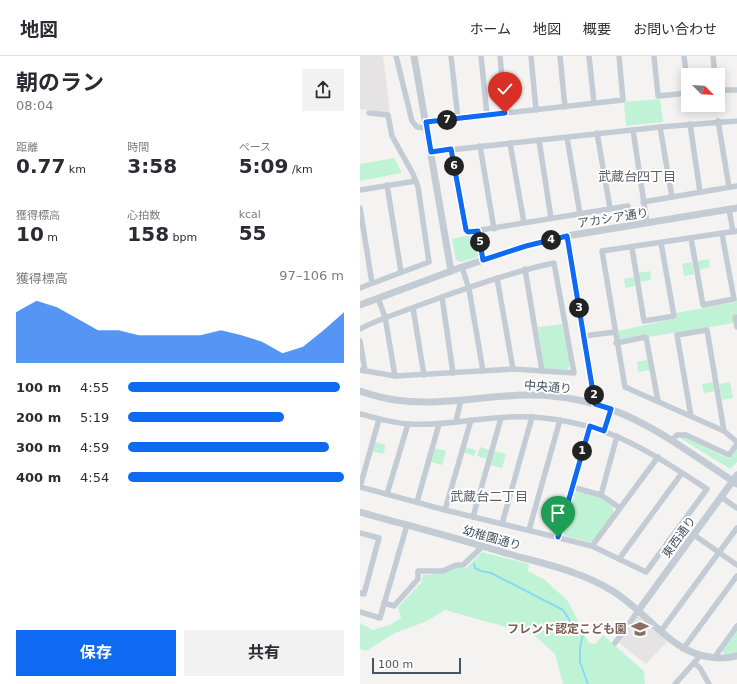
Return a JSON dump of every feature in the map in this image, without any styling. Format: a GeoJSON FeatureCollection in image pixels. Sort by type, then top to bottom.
{"type":"FeatureCollection","features":[{"type":"Feature","properties":{"kind":"street"},"geometry":{"type":"LineString","coordinates":[[396,56],[412,121],[417,127],[487,115],[623,100],[619,56]]}},
{"type":"Feature","properties":{"kind":"street"},"geometry":{"type":"LineString","coordinates":[[414,56],[451,271]]}},
{"type":"Feature","properties":{"kind":"street"},"geometry":{"type":"LineString","coordinates":[[451,56],[458,119]]}},
{"type":"Feature","properties":{"kind":"street"},"geometry":{"type":"LineString","coordinates":[[481,56],[487,115]]}},
{"type":"Feature","properties":{"kind":"street"},"geometry":{"type":"LineString","coordinates":[[500,56],[505,113]]}},
{"type":"Feature","properties":{"kind":"street"},"geometry":{"type":"LineString","coordinates":[[531,56],[536,110]]}},
{"type":"Feature","properties":{"kind":"street"},"geometry":{"type":"LineString","coordinates":[[560,56],[565,107]]}},
{"type":"Feature","properties":{"kind":"street"},"geometry":{"type":"LineString","coordinates":[[590,56],[594,103]]}},
{"type":"Feature","properties":{"kind":"street"},"geometry":{"type":"LineString","coordinates":[[654,56],[658,96],[681,94]]}},
{"type":"Feature","properties":{"kind":"street"},"geometry":{"type":"LineString","coordinates":[[684,56],[686,68]]}},
{"type":"Feature","properties":{"kind":"street"},"geometry":{"type":"LineString","coordinates":[[713,56],[714,68]]}},
{"type":"Feature","properties":{"kind":"street"},"geometry":{"type":"LineString","coordinates":[[725,90],[737,90]]}},
{"type":"Feature","properties":{"kind":"street"},"geometry":{"type":"LineString","coordinates":[[360,288],[430,262],[416,180],[392,136],[388,115],[369,113]]}},
{"type":"Feature","properties":{"kind":"street"},"geometry":{"type":"LineString","coordinates":[[431,152],[718,121],[737,121]]}},
{"type":"Feature","properties":{"kind":"street"},"geometry":{"type":"LineString","coordinates":[[718,121],[729,187]]}},
{"type":"Feature","properties":{"kind":"street"},"geometry":{"type":"LineString","coordinates":[[690,124],[700,192]]}},
{"type":"Feature","properties":{"kind":"street"},"geometry":{"type":"LineString","coordinates":[[660,127],[672,197]]}},
{"type":"Feature","properties":{"kind":"street"},"geometry":{"type":"LineString","coordinates":[[632,130],[647,223]]}},
{"type":"Feature","properties":{"kind":"street"},"geometry":{"type":"LineString","coordinates":[[597,134],[610,208]]}},
{"type":"Feature","properties":{"kind":"street"},"geometry":{"type":"LineString","coordinates":[[567,138],[580,214]]}},
{"type":"Feature","properties":{"kind":"street"},"geometry":{"type":"LineString","coordinates":[[539,140],[551,218]]}},
{"type":"Feature","properties":{"kind":"street"},"geometry":{"type":"LineString","coordinates":[[510,143],[524,223]]}},
{"type":"Feature","properties":{"kind":"street"},"geometry":{"type":"LineString","coordinates":[[480,146],[494,228]]}},
{"type":"Feature","properties":{"kind":"street"},"geometry":{"type":"LineString","coordinates":[[451,149],[466,230],[468,232],[628,206]]}},
{"type":"Feature","properties":{"kind":"street"},"geometry":{"type":"LineString","coordinates":[[360,190],[416,180]]}},
{"type":"Feature","properties":{"kind":"street"},"geometry":{"type":"LineString","coordinates":[[387,185],[401,272]]}},
{"type":"Feature","properties":{"kind":"street"},"geometry":{"type":"LineString","coordinates":[[643,202],[737,186]]}},
{"type":"Feature","properties":{"kind":"street"},"geometry":{"type":"LineString","coordinates":[[360,208],[372,283]]}},
{"type":"Feature","properties":{"kind":"street"},"geometry":{"type":"LineString","coordinates":[[672,440],[677,435],[686,435],[728,455],[737,443],[724,431],[625,387],[616,342],[602,252],[735,231],[733,208]]}},
{"type":"Feature","properties":{"kind":"street","name":"アカシア通り"},"geometry":{"type":"LineString","coordinates":[[360,306],[462,267],[526,246],[567,236],[733,208]]}},
{"type":"Feature","properties":{"kind":"street"},"geometry":{"type":"LineString","coordinates":[[478,231],[483,260]]}},
{"type":"Feature","properties":{"kind":"street"},"geometry":{"type":"LineString","coordinates":[[691,238],[703,305],[734,299],[722,234]]}},
{"type":"Feature","properties":{"kind":"street"},"geometry":{"type":"LineString","coordinates":[[567,236],[595,404]]}},
{"type":"Feature","properties":{"kind":"street"},"geometry":{"type":"LineString","coordinates":[[632,248],[644,321],[674,316],[662,243]]}},
{"type":"Feature","properties":{"kind":"street"},"geometry":{"type":"LineString","coordinates":[[360,329],[385,317],[497,278],[525,269],[554,263],[574,373],[513,369],[395,376],[362,370],[360,341]]}},
{"type":"Feature","properties":{"kind":"street"},"geometry":{"type":"LineString","coordinates":[[462,267],[469,288],[483,371]]}},
{"type":"Feature","properties":{"kind":"street"},"geometry":{"type":"LineString","coordinates":[[525,269],[542,371]]}},
{"type":"Feature","properties":{"kind":"street"},"geometry":{"type":"LineString","coordinates":[[497,278],[513,369]]}},
{"type":"Feature","properties":{"kind":"street"},"geometry":{"type":"LineString","coordinates":[[442,297],[453,373]]}},
{"type":"Feature","properties":{"kind":"street"},"geometry":{"type":"LineString","coordinates":[[378,298],[385,317],[395,376]]}},
{"type":"Feature","properties":{"kind":"street"},"geometry":{"type":"LineString","coordinates":[[413,308],[424,375]]}},
{"type":"Feature","properties":{"kind":"street"},"geometry":{"type":"LineString","coordinates":[[737,317],[735,317],[737,327]]}},
{"type":"Feature","properties":{"kind":"street"},"geometry":{"type":"LineString","coordinates":[[691,416],[677,335],[707,330],[724,431]]}},
{"type":"Feature","properties":{"kind":"street"},"geometry":{"type":"LineString","coordinates":[[584,336],[615,332]]}},
{"type":"Feature","properties":{"kind":"street"},"geometry":{"type":"LineString","coordinates":[[616,342],[646,337],[658,401]]}},
{"type":"Feature","properties":{"kind":"street","name":"中央通り"},"geometry":{"type":"LineString","coordinates":[[360,391],[395,400],[461,400],[526,395],[595,404],[611,409],[650,426],[736,480]]}},
{"type":"Feature","properties":{"kind":"street"},"geometry":{"type":"LineString","coordinates":[[456,421],[461,400]]}},
{"type":"Feature","properties":{"kind":"street"},"geometry":{"type":"LineString","coordinates":[[604,431],[611,409]]}},
{"type":"Feature","properties":{"kind":"street"},"geometry":{"type":"LineString","coordinates":[[360,414],[408,424],[439,424],[456,421],[532,417],[560,420],[590,426],[617,436],[658,456],[707,490],[646,572],[592,546],[445,510],[360,487],[379,419]]}},
{"type":"Feature","properties":{"kind":"street"},"geometry":{"type":"LineString","coordinates":[[502,524],[532,417]]}},
{"type":"Feature","properties":{"kind":"street"},"geometry":{"type":"LineString","coordinates":[[473,517],[501,418]]}},
{"type":"Feature","properties":{"kind":"street"},"geometry":{"type":"LineString","coordinates":[[445,510],[470,420]]}},
{"type":"Feature","properties":{"kind":"street"},"geometry":{"type":"LineString","coordinates":[[529,530],[560,420]]}},
{"type":"Feature","properties":{"kind":"street"},"geometry":{"type":"LineString","coordinates":[[387,494],[408,424]]}},
{"type":"Feature","properties":{"kind":"street"},"geometry":{"type":"LineString","coordinates":[[417,502],[439,424]]}},
{"type":"Feature","properties":{"kind":"street"},"geometry":{"type":"LineString","coordinates":[[558,537],[590,426]]}},
{"type":"Feature","properties":{"kind":"street"},"geometry":{"type":"LineString","coordinates":[[601,495],[617,436]]}},
{"type":"Feature","properties":{"kind":"street"},"geometry":{"type":"LineString","coordinates":[[592,546],[658,456]]}},
{"type":"Feature","properties":{"kind":"street"},"geometry":{"type":"LineString","coordinates":[[618,559],[682,473]]}},
{"type":"Feature","properties":{"kind":"street","name":"東西通り"},"geometry":{"type":"LineString","coordinates":[[638,611],[721,497],[736,480]]}},
{"type":"Feature","properties":{"kind":"street"},"geometry":{"type":"LineString","coordinates":[[572,487],[601,495],[620,508]]}},
{"type":"Feature","properties":{"kind":"street"},"geometry":{"type":"LineString","coordinates":[[721,497],[737,508]]}},
{"type":"Feature","properties":{"kind":"street","name":"幼稚園通り"},"geometry":{"type":"LineString","coordinates":[[360,512],[573,572],[612,590],[683,649],[700,656],[714,658],[737,656]]}},
{"type":"Feature","properties":{"kind":"street"},"geometry":{"type":"LineString","coordinates":[[360,612],[380,618],[407,525]]}},
{"type":"Feature","properties":{"kind":"street"},"geometry":{"type":"LineString","coordinates":[[661,631],[737,528]]}},
{"type":"Feature","properties":{"kind":"street"},"geometry":{"type":"LineString","coordinates":[[360,533],[379,538],[364,594],[360,592]]}},
{"type":"Feature","properties":{"kind":"street"},"geometry":{"type":"LineString","coordinates":[[694,535],[737,565]]}},
{"type":"Feature","properties":{"kind":"street"},"geometry":{"type":"LineString","coordinates":[[384,603],[394,606],[418,579],[418,571],[443,571],[456,565],[463,565],[483,546]]}},
{"type":"Feature","properties":{"kind":"street"},"geometry":{"type":"LineString","coordinates":[[683,649],[737,576]]}},
{"type":"Feature","properties":{"kind":"street"},"geometry":{"type":"LineString","coordinates":[[615,643],[638,611]]}},
{"type":"Feature","properties":{"kind":"street"},"geometry":{"type":"LineString","coordinates":[[714,658],[737,626]]}},
{"type":"Feature","properties":{"kind":"street"},"geometry":{"type":"LineString","coordinates":[[675,684],[700,656]]}},
{"type":"Feature","properties":{"kind":"street"},"geometry":{"type":"LineString","coordinates":[[694,663],[700,668],[708,684]]}},
{"type":"Feature","properties":{"kind":"shaded area"},"geometry":{"type":"Polygon","coordinates":[[[360,56],[383,56],[390,113],[360,109],[360,56]]]}},
{"type":"Feature","properties":{"kind":"shaded area","name":"フレンド認定こども園"},"geometry":{"type":"Polygon","coordinates":[[[637,617],[640,617],[667,642],[646,664],[618,642],[637,617]]]}},
{"type":"Feature","properties":{"kind":"green space"},"geometry":{"type":"Polygon","coordinates":[[[660,99],[663,122],[626,126],[624,102],[660,99]]]}},
{"type":"Feature","properties":{"kind":"green space"},"geometry":{"type":"Polygon","coordinates":[[[394,158],[402,173],[360,181],[360,164],[394,158]]]}},
{"type":"Feature","properties":{"kind":"green space"},"geometry":{"type":"Polygon","coordinates":[[[473,234],[477,236],[480,254],[478,257],[461,262],[456,260],[452,239],[473,234]]]}},
{"type":"Feature","properties":{"kind":"green space"},"geometry":{"type":"Polygon","coordinates":[[[709,259],[710,267],[699,270],[698,261],[709,259]]]}},
{"type":"Feature","properties":{"kind":"green space"},"geometry":{"type":"Polygon","coordinates":[[[692,262],[694,274],[684,276],[682,264],[692,262]]]}},
{"type":"Feature","properties":{"kind":"green space"},"geometry":{"type":"Polygon","coordinates":[[[650,271],[651,280],[639,282],[638,273],[650,271]]]}},
{"type":"Feature","properties":{"kind":"green space"},"geometry":{"type":"Polygon","coordinates":[[[634,277],[635,286],[625,288],[624,279],[634,277]]]}},
{"type":"Feature","properties":{"kind":"green space"},"geometry":{"type":"Polygon","coordinates":[[[736,298],[737,314],[732,315],[734,323],[649,337],[648,334],[621,339],[619,337],[618,331],[677,318],[676,313],[736,302],[736,298]]]}},
{"type":"Feature","properties":{"kind":"green space"},"geometry":{"type":"Polygon","coordinates":[[[562,324],[570,366],[567,370],[547,369],[544,367],[538,327],[562,324]]]}},
{"type":"Feature","properties":{"kind":"green space"},"geometry":{"type":"Polygon","coordinates":[[[648,360],[650,370],[638,372],[637,362],[648,360]]]}},
{"type":"Feature","properties":{"kind":"green space"},"geometry":{"type":"Polygon","coordinates":[[[714,382],[715,391],[704,393],[702,384],[714,382]]]}},
{"type":"Feature","properties":{"kind":"green space"},"geometry":{"type":"Polygon","coordinates":[[[730,382],[733,398],[722,400],[719,384],[730,382]]]}},
{"type":"Feature","properties":{"kind":"green space"},"geometry":{"type":"Polygon","coordinates":[[[683,436],[729,459],[737,448],[737,462],[730,469],[680,438],[683,436]]]}},
{"type":"Feature","properties":{"kind":"green space"},"geometry":{"type":"Polygon","coordinates":[[[375,442],[386,445],[383,454],[372,451],[375,442]]]}},
{"type":"Feature","properties":{"kind":"green space"},"geometry":{"type":"Polygon","coordinates":[[[464,447],[476,450],[474,456],[463,452],[464,447]]]}},
{"type":"Feature","properties":{"kind":"green space"},"geometry":{"type":"Polygon","coordinates":[[[480,447],[490,450],[487,459],[477,456],[480,447]]]}},
{"type":"Feature","properties":{"kind":"green space"},"geometry":{"type":"Polygon","coordinates":[[[435,448],[446,451],[442,465],[431,462],[435,448]]]}},
{"type":"Feature","properties":{"kind":"green space"},"geometry":{"type":"Polygon","coordinates":[[[494,451],[506,454],[502,468],[490,465],[494,451]]]}},
{"type":"Feature","properties":{"kind":"green space"},"geometry":{"type":"Polygon","coordinates":[[[577,490],[598,496],[612,505],[614,513],[594,541],[590,542],[565,536],[563,531],[574,492],[577,490]]]}},
{"type":"Feature","properties":{"kind":"green space"},"geometry":{"type":"Polygon","coordinates":[[[482,552],[529,564],[528,571],[545,580],[568,601],[589,643],[595,644],[603,635],[644,671],[645,684],[563,684],[555,654],[534,635],[445,610],[427,621],[395,633],[366,651],[360,649],[360,623],[373,630],[391,624],[401,618],[398,607],[421,583],[423,575],[444,573],[457,567],[466,568],[482,552]]]}},
{"type":"Feature","properties":{"kind":"green space"},"geometry":{"type":"Polygon","coordinates":[[[737,631],[737,653],[725,654],[722,651],[737,631]]]}},
{"type":"Feature","properties":{"kind":"waterway"},"geometry":{"type":"LineString","coordinates":[[474,564],[475,568],[491,573],[563,610],[572,624],[583,634],[580,648],[580,662],[588,684]]}},
{"type":"Feature","properties":{"kind":"place","name":"フレンド認定こども園"},"geometry":{"type":"Point","coordinates":[640,629]}},
{"type":"Feature","properties":{"kind":"district","name":"武蔵台四丁目"},"geometry":{"type":"Point","coordinates":[637,176]}},
{"type":"Feature","properties":{"kind":"district","name":"武蔵台二丁目"},"geometry":{"type":"Point","coordinates":[489,496]}},
{"type":"Feature","properties":{"kind":"route"},"geometry":{"type":"LineString","coordinates":[[505,113],[426,122],[431,152],[451,149],[466,230],[468,232],[478,231],[483,260],[526,246],[567,236],[595,404],[611,409],[604,431],[590,426],[558,537]]}}]}
